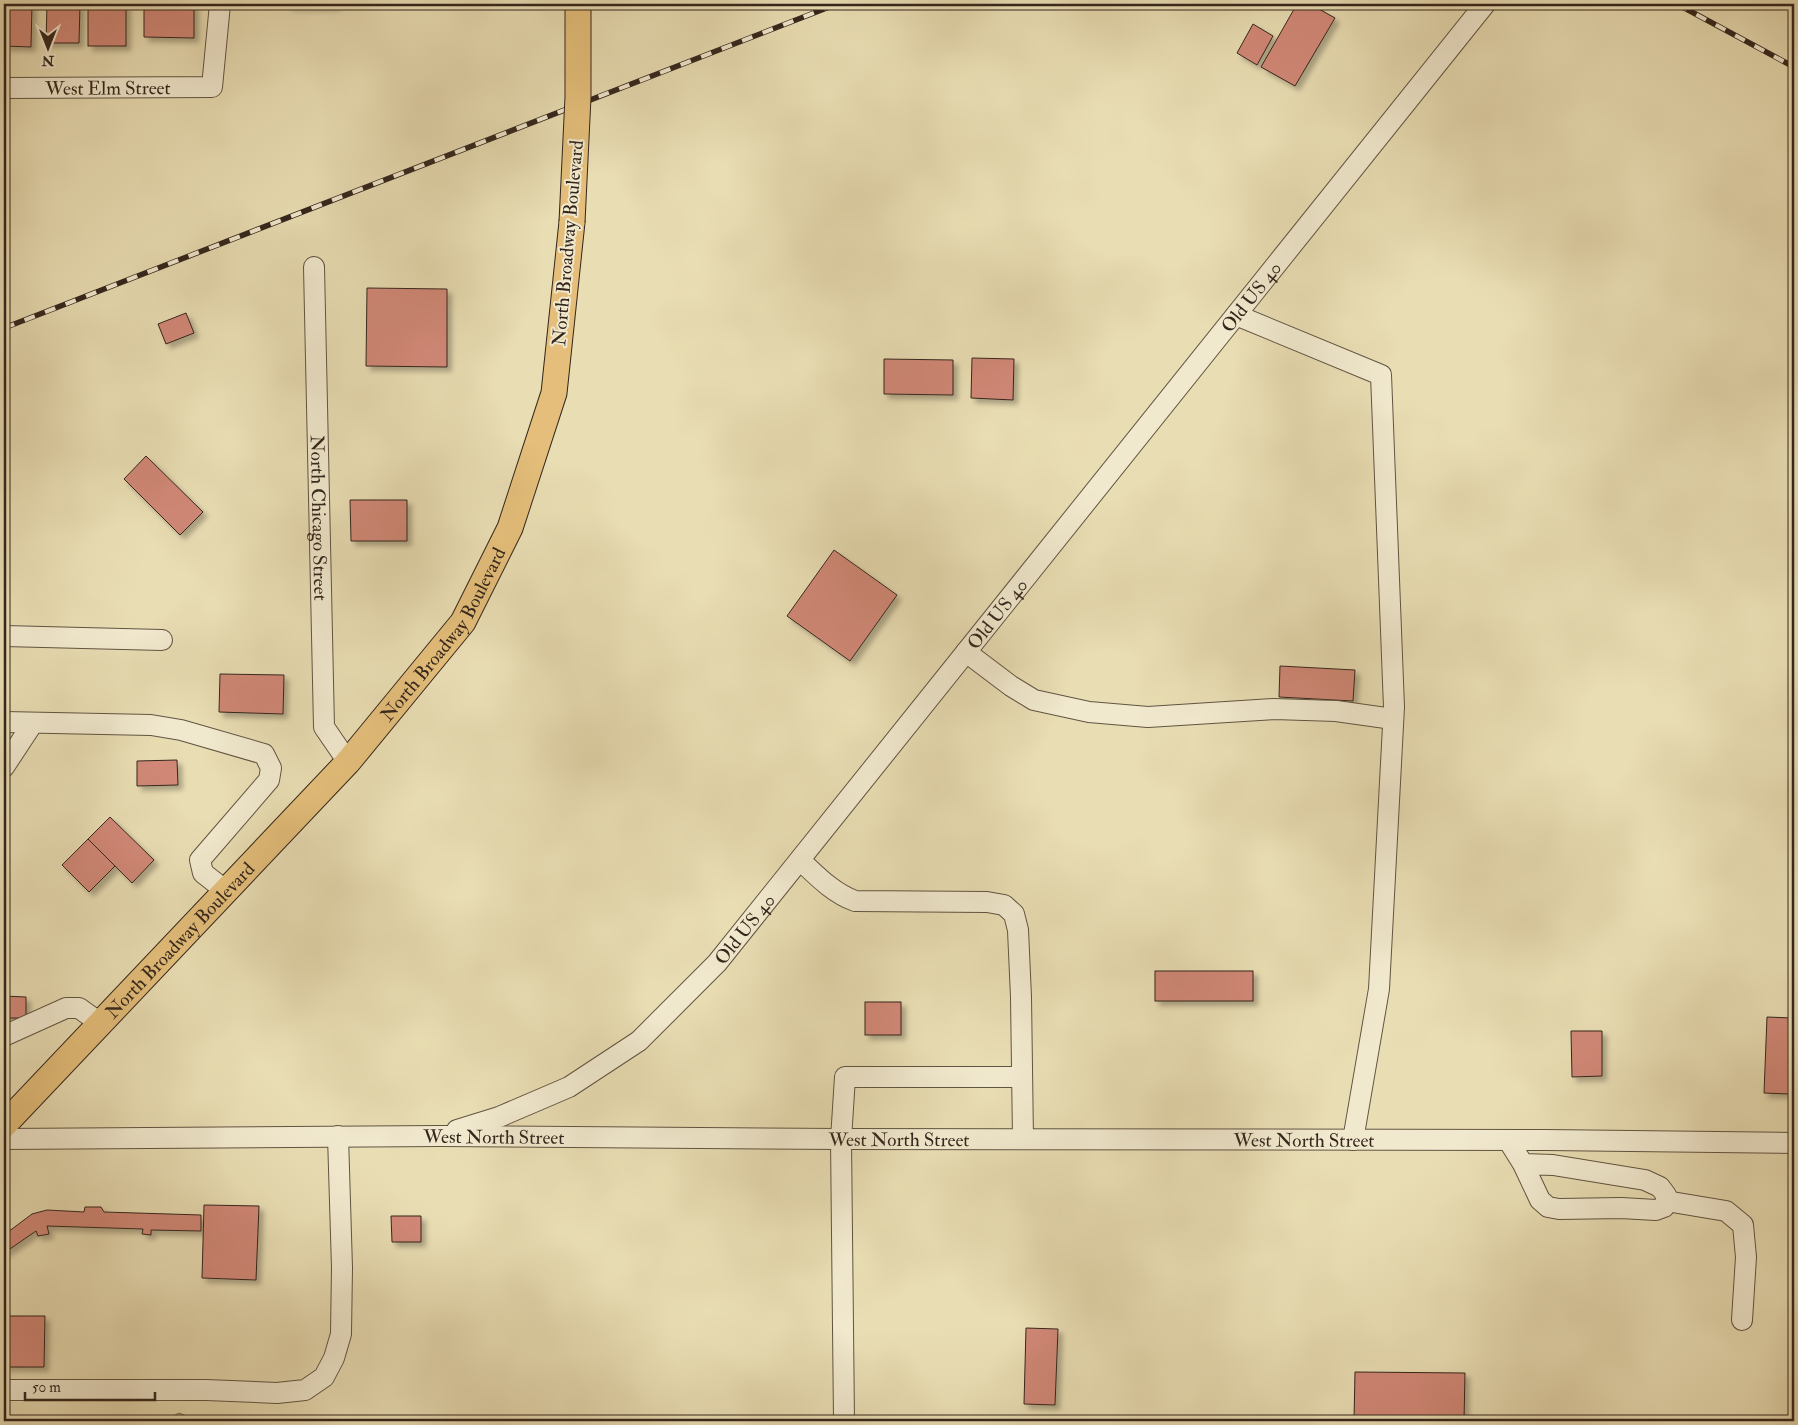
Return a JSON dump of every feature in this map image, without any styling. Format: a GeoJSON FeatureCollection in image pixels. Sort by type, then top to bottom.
{"type":"FeatureCollection","features":[{"type":"Feature","properties":{"kind":"main road","name":"North Broadway Boulevard"},"geometry":{"type":"LineString","coordinates":[[4,1125],[348,762],[463,622],[510,528],[554,393],[572,222],[578,98],[578,4]]}},
{"type":"Feature","properties":{"kind":"street","name":"West Elm Street"},"geometry":{"type":"LineString","coordinates":[[4,88],[212,87],[220,4]]}},
{"type":"Feature","properties":{"kind":"street","name":"Old US 40"},"geometry":{"type":"LineString","coordinates":[[440,1136],[499,1117],[569,1087],[639,1041],[717,963],[1485,4]]}},
{"type":"Feature","properties":{"kind":"street","name":"North Chicago Street"},"geometry":{"type":"LineString","coordinates":[[314,267],[324,726],[348,762]]}},
{"type":"Feature","properties":{"kind":"street"},"geometry":{"type":"LineString","coordinates":[[1236,315],[1381,375],[1393,719],[1379,989],[1353,1140]]}},
{"type":"Feature","properties":{"kind":"street"},"geometry":{"type":"LineString","coordinates":[[4,636],[162,640]]}},
{"type":"Feature","properties":{"kind":"street"},"geometry":{"type":"LineString","coordinates":[[966,652],[1011,686],[1034,700],[1089,712],[1148,717],[1274,709],[1336,711],[1393,719]]}},
{"type":"Feature","properties":{"kind":"street"},"geometry":{"type":"LineString","coordinates":[[4,722],[151,725],[181,730],[264,754],[271,768],[269,780],[200,860],[203,873],[226,891]]}},
{"type":"Feature","properties":{"kind":"street"},"geometry":{"type":"LineString","coordinates":[[4,767],[33,723]]}},
{"type":"Feature","properties":{"kind":"street"},"geometry":{"type":"LineString","coordinates":[[800,860],[832,889],[844,897],[855,901],[987,902],[1004,905],[1014,914],[1018,930],[1021,997],[1023,1139]]}},
{"type":"Feature","properties":{"kind":"street"},"geometry":{"type":"LineString","coordinates":[[4,1036],[66,1008],[79,1008],[100,1023]]}},
{"type":"Feature","properties":{"kind":"street"},"geometry":{"type":"LineString","coordinates":[[844,1421],[841,1139],[845,1077],[1022,1077]]}},
{"type":"Feature","properties":{"kind":"street"},"geometry":{"type":"LineString","coordinates":[[4,1390],[206,1390],[278,1393],[304,1390],[324,1377],[334,1358],[341,1334],[342,1299],[338,1136]]}},
{"type":"Feature","properties":{"kind":"street","name":"West North Street"},"geometry":{"type":"LineString","coordinates":[[4,1138],[440,1136],[1508,1140],[1794,1143]]}},
{"type":"Feature","properties":{"kind":"street"},"geometry":{"type":"LineString","coordinates":[[1508,1140],[1523,1164],[1540,1200],[1548,1207],[1559,1210],[1621,1208],[1656,1210],[1664,1207],[1666,1201],[1666,1195],[1660,1187],[1645,1180],[1553,1165],[1523,1164]]}},
{"type":"Feature","properties":{"kind":"street"},"geometry":{"type":"LineString","coordinates":[[1666,1201],[1726,1211],[1743,1225],[1746,1256],[1742,1320]]}},
{"type":"Feature","properties":{"kind":"green space"},"geometry":{"type":"Polygon","coordinates":[[[179,1413],[200,1421],[163,1421],[179,1413]]]}},
{"type":"Feature","properties":{"kind":"building"},"geometry":{"type":"Polygon","coordinates":[[[4,4],[32,4],[31,47],[4,46],[4,4]]]}},
{"type":"Feature","properties":{"kind":"building"},"geometry":{"type":"Polygon","coordinates":[[[47,4],[80,4],[79,43],[46,43],[47,4]]]}},
{"type":"Feature","properties":{"kind":"building"},"geometry":{"type":"Polygon","coordinates":[[[88,4],[126,4],[126,46],[88,46],[88,4]]]}},
{"type":"Feature","properties":{"kind":"building"},"geometry":{"type":"Polygon","coordinates":[[[144,4],[194,4],[194,38],[144,37],[144,4]]]}},
{"type":"Feature","properties":{"kind":"building"},"geometry":{"type":"Polygon","coordinates":[[[289,4],[336,4],[336,6],[289,6],[289,4]]]}},
{"type":"Feature","properties":{"kind":"building"},"geometry":{"type":"Polygon","coordinates":[[[1297,4],[1310,4],[1335,18],[1295,86],[1261,67],[1297,4]]]}},
{"type":"Feature","properties":{"kind":"building"},"geometry":{"type":"Polygon","coordinates":[[[1253,24],[1273,36],[1257,65],[1237,53],[1253,24]]]}},
{"type":"Feature","properties":{"kind":"building"},"geometry":{"type":"Polygon","coordinates":[[[367,288],[447,289],[447,367],[366,366],[367,288]]]}},
{"type":"Feature","properties":{"kind":"building"},"geometry":{"type":"Polygon","coordinates":[[[186,313],[194,333],[166,344],[158,324],[186,313]]]}},
{"type":"Feature","properties":{"kind":"building"},"geometry":{"type":"Polygon","coordinates":[[[972,358],[1014,359],[1013,400],[971,398],[972,358]]]}},
{"type":"Feature","properties":{"kind":"building"},"geometry":{"type":"Polygon","coordinates":[[[884,359],[953,360],[953,395],[884,394],[884,359]]]}},
{"type":"Feature","properties":{"kind":"building"},"geometry":{"type":"Polygon","coordinates":[[[146,456],[203,512],[180,535],[124,479],[146,456]]]}},
{"type":"Feature","properties":{"kind":"building"},"geometry":{"type":"Polygon","coordinates":[[[350,500],[407,500],[407,541],[351,541],[350,500]]]}},
{"type":"Feature","properties":{"kind":"building"},"geometry":{"type":"Polygon","coordinates":[[[834,550],[897,595],[850,661],[787,616],[834,550]]]}},
{"type":"Feature","properties":{"kind":"building"},"geometry":{"type":"Polygon","coordinates":[[[1280,666],[1355,670],[1353,701],[1279,697],[1280,666]]]}},
{"type":"Feature","properties":{"kind":"building"},"geometry":{"type":"Polygon","coordinates":[[[220,674],[284,675],[283,714],[219,712],[220,674]]]}},
{"type":"Feature","properties":{"kind":"building"},"geometry":{"type":"Polygon","coordinates":[[[177,760],[178,785],[137,786],[137,761],[177,760]]]}},
{"type":"Feature","properties":{"kind":"building"},"geometry":{"type":"Polygon","coordinates":[[[110,817],[154,860],[132,883],[88,839],[110,817]]]}},
{"type":"Feature","properties":{"kind":"building"},"geometry":{"type":"Polygon","coordinates":[[[88,839],[115,866],[89,892],[62,865],[88,839]]]}},
{"type":"Feature","properties":{"kind":"building"},"geometry":{"type":"Polygon","coordinates":[[[1155,971],[1253,971],[1253,1001],[1155,1001],[1155,971]]]}},
{"type":"Feature","properties":{"kind":"building"},"geometry":{"type":"Polygon","coordinates":[[[4,996],[26,997],[26,1018],[4,1018],[4,996]]]}},
{"type":"Feature","properties":{"kind":"building"},"geometry":{"type":"Polygon","coordinates":[[[865,1002],[901,1002],[901,1035],[865,1035],[865,1002]]]}},
{"type":"Feature","properties":{"kind":"building"},"geometry":{"type":"Polygon","coordinates":[[[1767,1017],[1792,1018],[1789,1094],[1764,1093],[1767,1017]]]}},
{"type":"Feature","properties":{"kind":"building"},"geometry":{"type":"Polygon","coordinates":[[[1571,1031],[1602,1031],[1602,1076],[1572,1077],[1571,1031]]]}},
{"type":"Feature","properties":{"kind":"building"},"geometry":{"type":"Polygon","coordinates":[[[204,1205],[259,1206],[256,1280],[202,1278],[204,1205]]]}},
{"type":"Feature","properties":{"kind":"building"},"geometry":{"type":"Polygon","coordinates":[[[85,1207],[101,1207],[104,1212],[201,1215],[201,1231],[151,1230],[151,1235],[142,1234],[143,1229],[47,1226],[49,1234],[38,1236],[36,1231],[4,1253],[4,1235],[32,1214],[47,1210],[84,1212],[85,1207]]]}},
{"type":"Feature","properties":{"kind":"building"},"geometry":{"type":"Polygon","coordinates":[[[391,1216],[421,1216],[421,1242],[392,1242],[391,1216]]]}},
{"type":"Feature","properties":{"kind":"building"},"geometry":{"type":"Polygon","coordinates":[[[4,1316],[45,1316],[44,1367],[4,1367],[4,1316]]]}},
{"type":"Feature","properties":{"kind":"building"},"geometry":{"type":"Polygon","coordinates":[[[1026,1328],[1058,1329],[1055,1405],[1024,1404],[1026,1328]]]}},
{"type":"Feature","properties":{"kind":"building"},"geometry":{"type":"Polygon","coordinates":[[[1355,1372],[1465,1373],[1464,1421],[1354,1421],[1355,1372]]]}},
{"type":"Feature","properties":{"kind":"railway"},"geometry":{"type":"LineString","coordinates":[[4,328],[837,4]]}},
{"type":"Feature","properties":{"kind":"railway"},"geometry":{"type":"LineString","coordinates":[[1677,4],[1794,67]]}}]}
